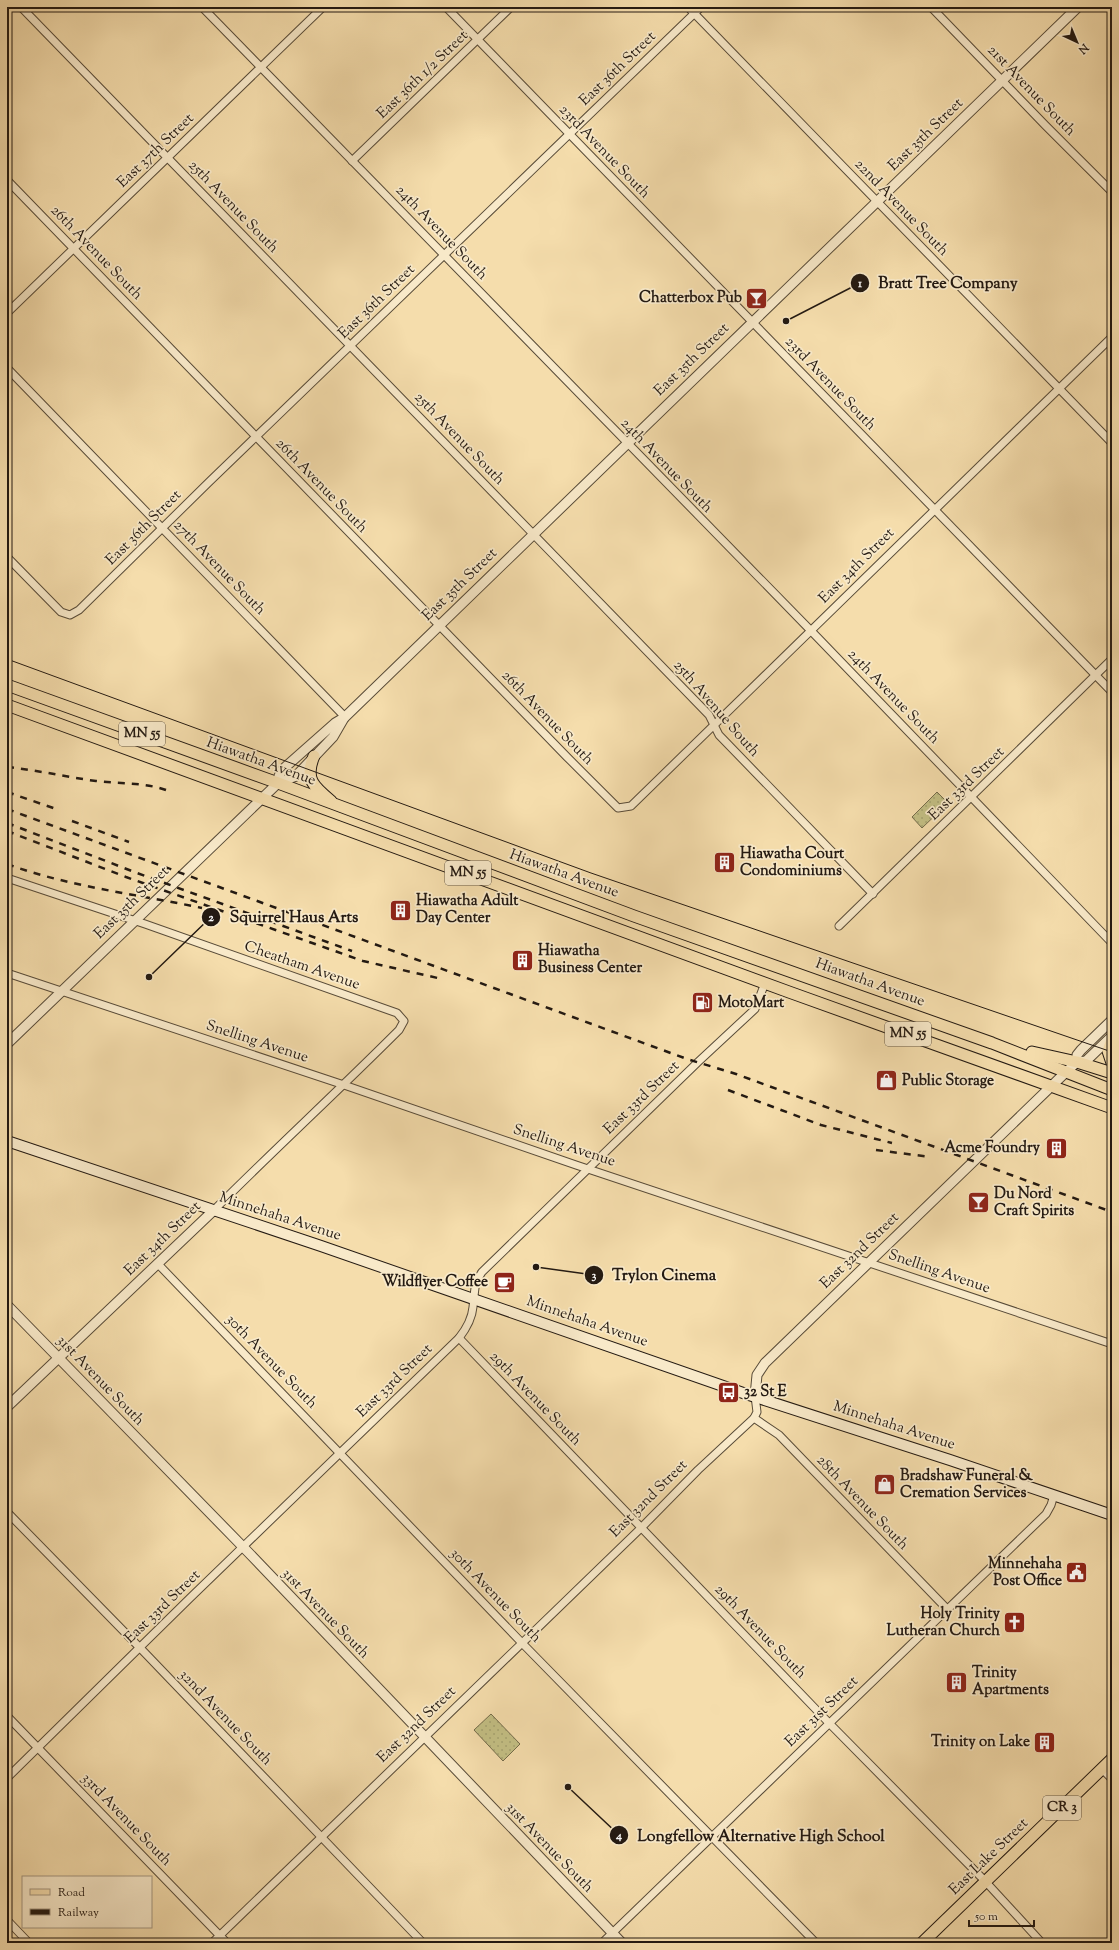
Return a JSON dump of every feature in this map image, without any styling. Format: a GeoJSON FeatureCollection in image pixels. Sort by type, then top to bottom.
{"type":"FeatureCollection","features":[{"type":"Feature","properties":{"kind":"main road","name":"Hiawatha Avenue"},"geometry":{"type":"LineString","coordinates":[[7,685],[278,783],[338,807],[634,916],[992,1043],[1112,1090]]}},
{"type":"Feature","properties":{"kind":"main road","name":"MN 55"},"geometry":{"type":"LineString","coordinates":[[7,705],[765,983],[1112,1108]]}},
{"type":"Feature","properties":{"kind":"main road"},"geometry":{"type":"LineString","coordinates":[[314,756],[309,770],[310,780],[316,788],[338,807]]}},
{"type":"Feature","properties":{"kind":"main road"},"geometry":{"type":"LineString","coordinates":[[1112,1040],[1108,1051],[1112,1062]]}},
{"type":"Feature","properties":{"kind":"main road"},"geometry":{"type":"LineString","coordinates":[[992,1043],[1077,1062],[1112,1073]]}},
{"type":"Feature","properties":{"kind":"main road","name":"Minnehaha Avenue"},"geometry":{"type":"LineString","coordinates":[[7,1141],[473,1298],[755,1396],[1054,1495],[1112,1516]]}},
{"type":"Feature","properties":{"kind":"main road","name":"East Lake Street"},"geometry":{"type":"LineString","coordinates":[[922,1943],[1112,1759]]}},
{"type":"Feature","properties":{"kind":"street","name":"25th Avenue South"},"geometry":{"type":"LineString","coordinates":[[21,7],[709,715],[719,735],[873,894]]}},
{"type":"Feature","properties":{"kind":"street","name":"24th Avenue South"},"geometry":{"type":"LineString","coordinates":[[202,7],[626,444],[811,631],[1112,943]]}},
{"type":"Feature","properties":{"kind":"street","name":"East 37th Street"},"geometry":{"type":"LineString","coordinates":[[7,313],[323,7]]}},
{"type":"Feature","properties":{"kind":"street","name":"23rd Avenue South"},"geometry":{"type":"LineString","coordinates":[[446,7],[1112,692]]}},
{"type":"Feature","properties":{"kind":"street","name":"East 36th 1/2 Street"},"geometry":{"type":"LineString","coordinates":[[352,161],[511,7]]}},
{"type":"Feature","properties":{"kind":"street","name":"22nd Avenue South"},"geometry":{"type":"LineString","coordinates":[[688,7],[1112,443]]}},
{"type":"Feature","properties":{"kind":"street","name":"East 36th Street"},"geometry":{"type":"LineString","coordinates":[[7,557],[61,612],[70,615],[79,610],[255,437],[701,7]]}},
{"type":"Feature","properties":{"kind":"street","name":"21st Avenue South"},"geometry":{"type":"LineString","coordinates":[[931,7],[1112,192]]}},
{"type":"Feature","properties":{"kind":"street","name":"East 35th Street"},"geometry":{"type":"LineString","coordinates":[[278,783],[278,776],[282,770],[335,723],[345,717],[1078,7]]}},
{"type":"Feature","properties":{"kind":"street","name":"26th Avenue South"},"geometry":{"type":"LineString","coordinates":[[7,180],[566,757],[618,808]]}},
{"type":"Feature","properties":{"kind":"street","name":"East 34th Street"},"geometry":{"type":"LineString","coordinates":[[618,808],[631,806],[1112,337]]}},
{"type":"Feature","properties":{"kind":"street","name":"27th Avenue South"},"geometry":{"type":"LineString","coordinates":[[7,368],[345,717]]}},
{"type":"Feature","properties":{"kind":"street","name":"East 33rd Street"},"geometry":{"type":"LineString","coordinates":[[839,926],[1112,659]]}},
{"type":"Feature","properties":{"kind":"street","name":"East 35th Street"},"geometry":{"type":"LineString","coordinates":[[7,1044],[278,783],[296,776],[333,737],[345,717]]}},
{"type":"Feature","properties":{"kind":"street","name":"Cheatham Avenue"},"geometry":{"type":"LineString","coordinates":[[7,878],[397,1013],[404,1021]]}},
{"type":"Feature","properties":{"kind":"street","name":"Snelling Avenue"},"geometry":{"type":"LineString","coordinates":[[7,973],[1112,1344]]}},
{"type":"Feature","properties":{"kind":"street","name":"East 33rd Street"},"geometry":{"type":"LineString","coordinates":[[7,1778],[340,1452],[459,1338],[469,1324],[473,1308],[475,1284],[482,1272],[737,1024],[755,1009],[765,983]]}},
{"type":"Feature","properties":{"kind":"street","name":"East 32nd Street"},"geometry":{"type":"LineString","coordinates":[[1077,1062],[1077,1055],[1081,1050],[1112,1020]]}},
{"type":"Feature","properties":{"kind":"street","name":"East 34th Street"},"geometry":{"type":"LineString","coordinates":[[7,1408],[213,1211],[279,1145],[344,1085],[399,1030],[404,1021]]}},
{"type":"Feature","properties":{"kind":"street","name":"East 32nd Street"},"geometry":{"type":"LineString","coordinates":[[212,1943],[641,1528],[698,1470],[754,1418],[756,1412],[755,1396],[757,1375],[765,1363],[1066,1072],[1077,1062],[1086,1061],[1112,1036]]}},
{"type":"Feature","properties":{"kind":"street","name":"30th Avenue South"},"geometry":{"type":"LineString","coordinates":[[158,1264],[522,1643],[816,1943]]}},
{"type":"Feature","properties":{"kind":"street","name":"31st Avenue South"},"geometry":{"type":"LineString","coordinates":[[7,1305],[57,1359],[243,1548],[622,1943]]}},
{"type":"Feature","properties":{"kind":"street","name":"29th Avenue South"},"geometry":{"type":"LineString","coordinates":[[459,1338],[829,1723],[986,1881],[1042,1943]]}},
{"type":"Feature","properties":{"kind":"street","name":"28th Avenue South"},"geometry":{"type":"LineString","coordinates":[[754,1418],[778,1435],[947,1610]]}},
{"type":"Feature","properties":{"kind":"street","name":"East 31st Street"},"geometry":{"type":"LineString","coordinates":[[602,1943],[1046,1514],[1054,1495]]}},
{"type":"Feature","properties":{"kind":"street","name":"32nd Avenue South"},"geometry":{"type":"LineString","coordinates":[[7,1512],[140,1647],[423,1943]]}},
{"type":"Feature","properties":{"kind":"street","name":"33rd Avenue South"},"geometry":{"type":"LineString","coordinates":[[7,1716],[226,1943]]}},
{"type":"Feature","properties":{"kind":"street"},"geometry":{"type":"LineString","coordinates":[[1102,1769],[1112,1779]]}},
{"type":"Feature","properties":{"kind":"street"},"geometry":{"type":"LineString","coordinates":[[7,1920],[29,1943]]}},
{"type":"Feature","properties":{"kind":"shaded area"},"geometry":{"type":"Polygon","coordinates":[[[937,792],[948,803],[922,828],[912,817],[937,792]]]}},
{"type":"Feature","properties":{"kind":"shaded area"},"geometry":{"type":"Polygon","coordinates":[[[491,1714],[520,1744],[503,1761],[474,1730],[491,1714]]]}},
{"type":"Feature","properties":{"kind":"tram line"},"geometry":{"type":"LineString","coordinates":[[7,659],[591,873],[1112,1052]]}},
{"type":"Feature","properties":{"kind":"railway"},"geometry":{"type":"LineString","coordinates":[[7,767],[96,781],[157,787],[166,790]]}},
{"type":"Feature","properties":{"kind":"railway"},"geometry":{"type":"LineString","coordinates":[[7,792],[59,810]]}},
{"type":"Feature","properties":{"kind":"railway"},"geometry":{"type":"LineString","coordinates":[[7,809],[687,1059],[736,1074],[1112,1212]]}},
{"type":"Feature","properties":{"kind":"railway"},"geometry":{"type":"LineString","coordinates":[[72,821],[129,842]]}},
{"type":"Feature","properties":{"kind":"railway"},"geometry":{"type":"LineString","coordinates":[[7,823],[137,873],[352,951]]}},
{"type":"Feature","properties":{"kind":"railway"},"geometry":{"type":"LineString","coordinates":[[7,831],[126,877],[363,961],[442,979]]}},
{"type":"Feature","properties":{"kind":"railway"},"geometry":{"type":"LineString","coordinates":[[7,864],[55,879],[202,908]]}},
{"type":"Feature","properties":{"kind":"railway"},"geometry":{"type":"LineString","coordinates":[[728,1090],[821,1125],[892,1143]]}},
{"type":"Feature","properties":{"kind":"railway"},"geometry":{"type":"LineString","coordinates":[[876,1150],[931,1157]]}},
{"type":"Feature","properties":{"kind":"place","name":"Chatterbox Pub"},"geometry":{"type":"Point","coordinates":[757,298]}},
{"type":"Feature","properties":{"kind":"place","name":"Bratt Tree Company"},"geometry":{"type":"Point","coordinates":[786,321]}},
{"type":"Feature","properties":{"kind":"place","name":"Hiawatha Court Condominiums"},"geometry":{"type":"Point","coordinates":[725,863]}},
{"type":"Feature","properties":{"kind":"place","name":"Hiawatha Adult Day Center"},"geometry":{"type":"Point","coordinates":[401,910]}},
{"type":"Feature","properties":{"kind":"place","name":"Hiawatha Business Center"},"geometry":{"type":"Point","coordinates":[522,960]}},
{"type":"Feature","properties":{"kind":"place","name":"Squirrel Haus Arts"},"geometry":{"type":"Point","coordinates":[149,977]}},
{"type":"Feature","properties":{"kind":"place","name":"MotoMart"},"geometry":{"type":"Point","coordinates":[702,1003]}},
{"type":"Feature","properties":{"kind":"place","name":"Public Storage"},"geometry":{"type":"Point","coordinates":[886,1081]}},
{"type":"Feature","properties":{"kind":"place","name":"Acme Foundry"},"geometry":{"type":"Point","coordinates":[1056,1148]}},
{"type":"Feature","properties":{"kind":"place","name":"Du Nord Craft Spirits"},"geometry":{"type":"Point","coordinates":[979,1203]}},
{"type":"Feature","properties":{"kind":"place","name":"Trylon Cinema"},"geometry":{"type":"Point","coordinates":[536,1267]}},
{"type":"Feature","properties":{"kind":"place","name":"Wildflyer Coffee"},"geometry":{"type":"Point","coordinates":[504,1282]}},
{"type":"Feature","properties":{"kind":"place","name":"32 St E"},"geometry":{"type":"Point","coordinates":[729,1392]}},
{"type":"Feature","properties":{"kind":"place","name":"Bradshaw Funeral & Cremation Services"},"geometry":{"type":"Point","coordinates":[885,1485]}},
{"type":"Feature","properties":{"kind":"place","name":"Minnehaha Post Office"},"geometry":{"type":"Point","coordinates":[1077,1573]}},
{"type":"Feature","properties":{"kind":"place","name":"Holy Trinity Lutheran Church"},"geometry":{"type":"Point","coordinates":[1015,1623]}},
{"type":"Feature","properties":{"kind":"place","name":"Trinity Apartments"},"geometry":{"type":"Point","coordinates":[957,1682]}},
{"type":"Feature","properties":{"kind":"place","name":"Trinity on Lake"},"geometry":{"type":"Point","coordinates":[1045,1742]}},
{"type":"Feature","properties":{"kind":"place","name":"Longfellow Alternative High School"},"geometry":{"type":"Point","coordinates":[568,1787]}}]}
